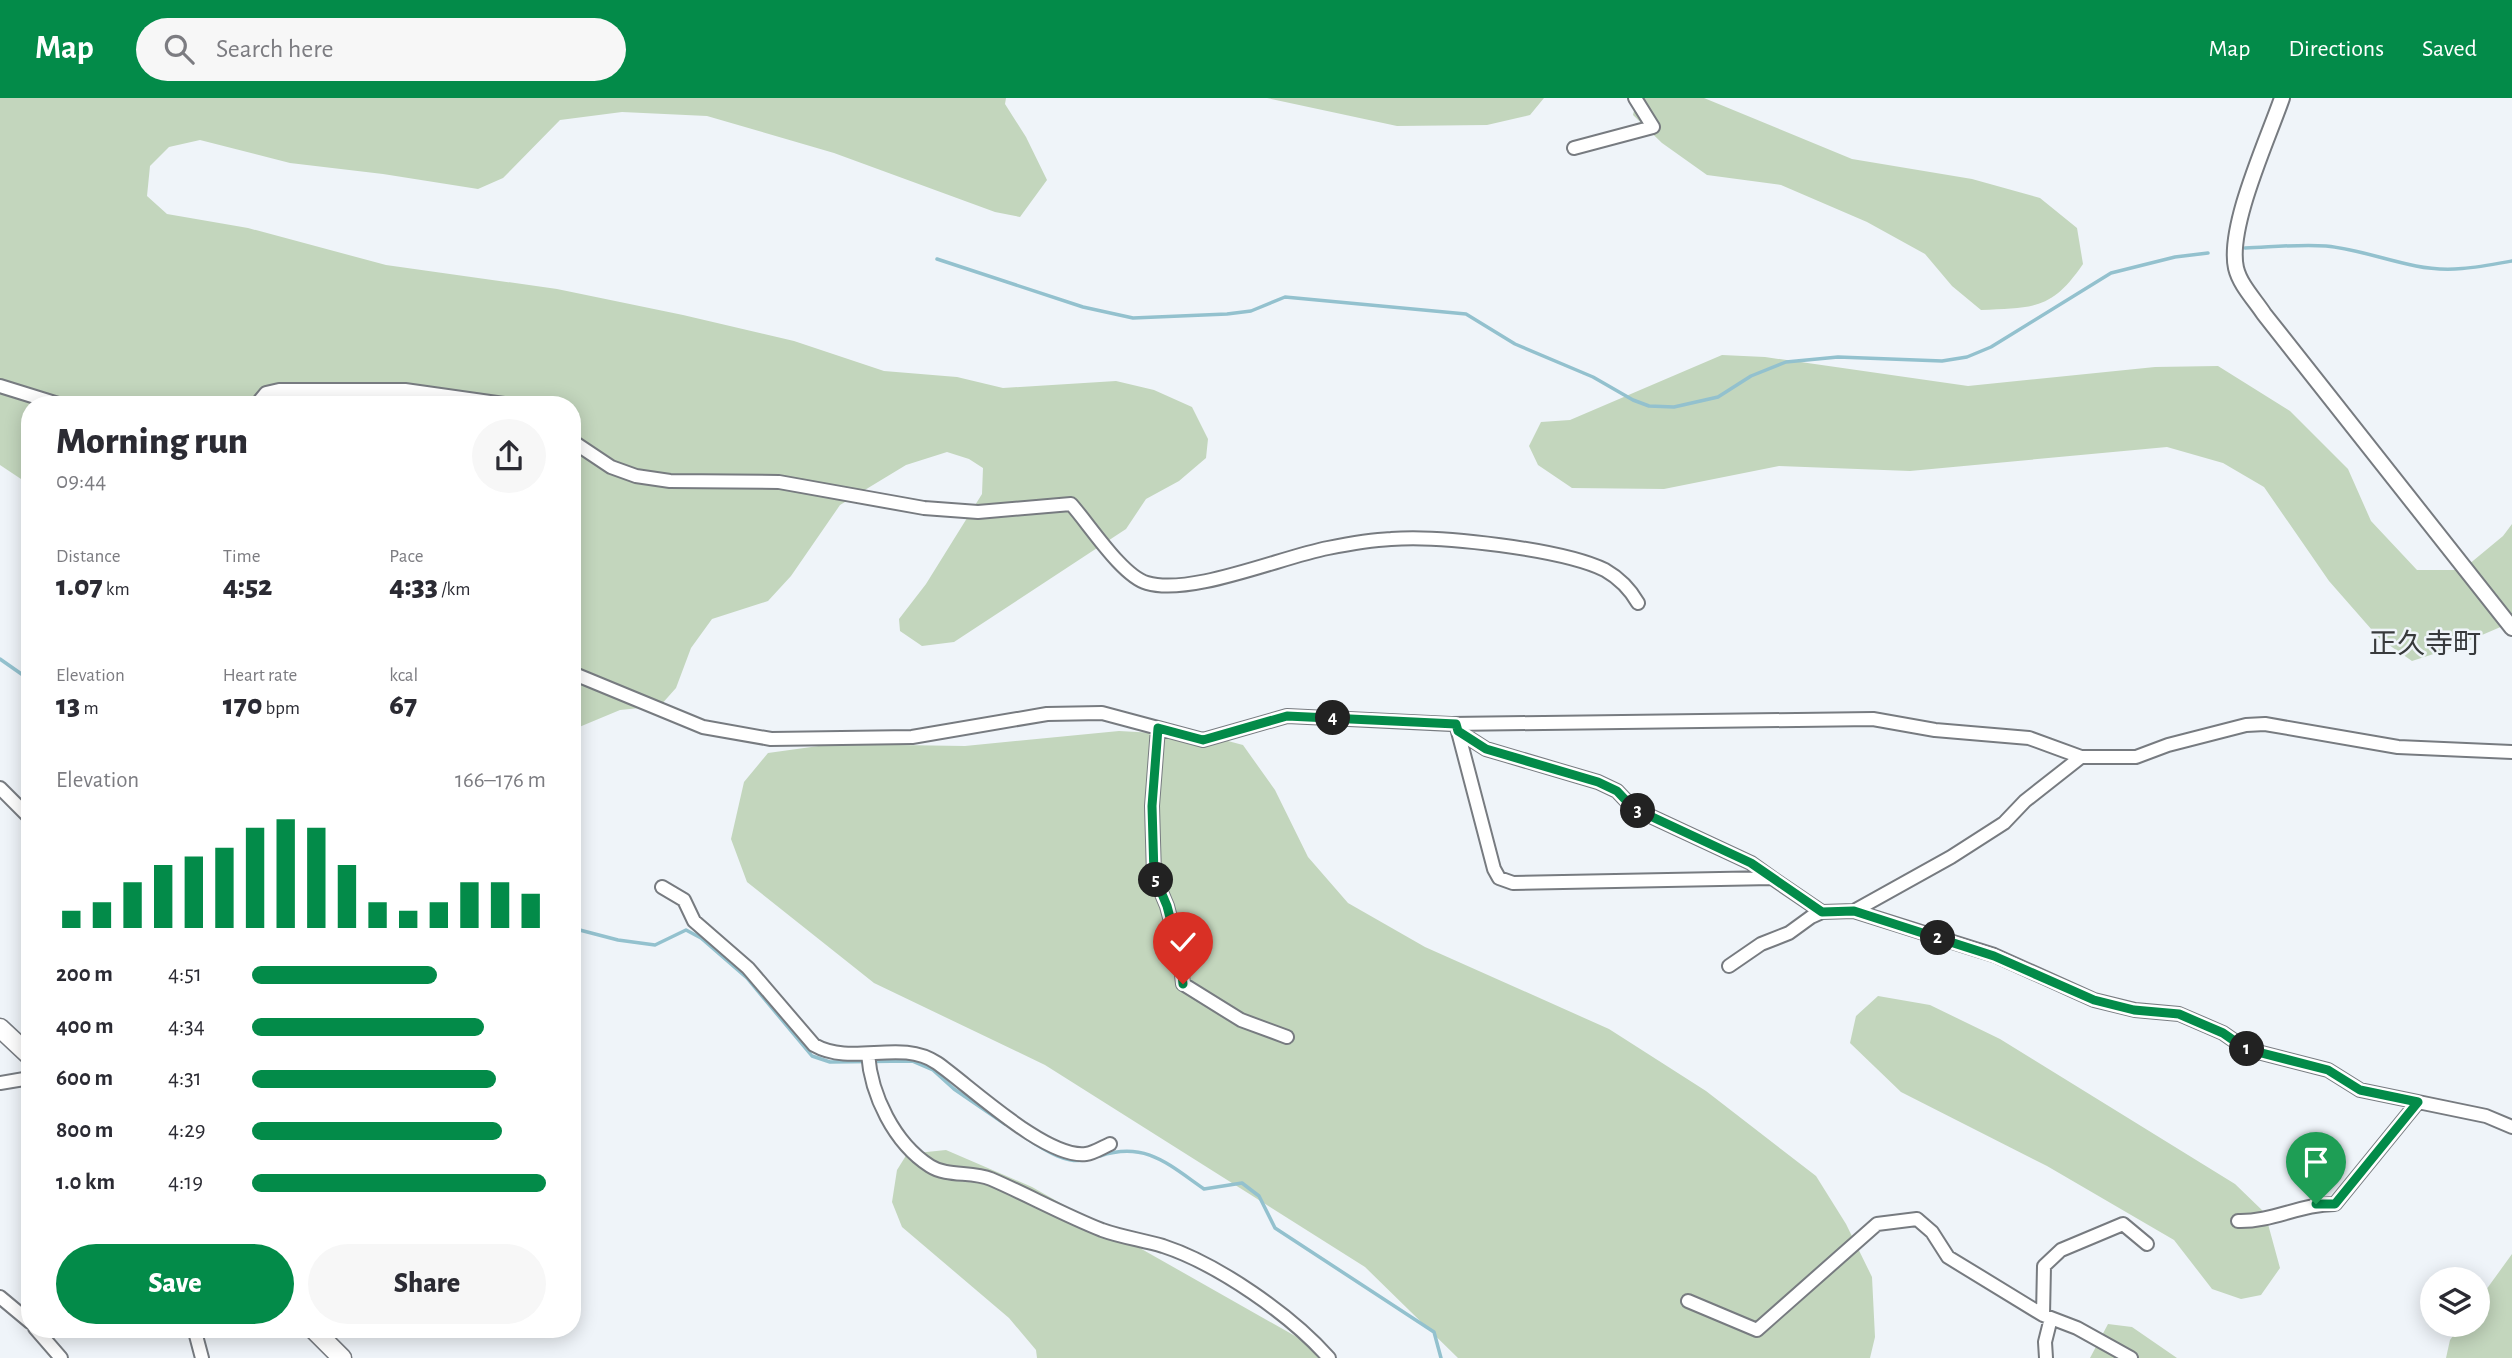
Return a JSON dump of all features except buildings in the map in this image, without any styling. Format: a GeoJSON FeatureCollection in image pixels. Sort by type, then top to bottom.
{"type":"FeatureCollection","features":[{"type":"Feature","properties":{"kind":"main road"},"geometry":{"type":"LineString","coordinates":[[0,1028],[21,1048]]}},
{"type":"Feature","properties":{"kind":"main road"},"geometry":{"type":"LineString","coordinates":[[322,1338],[342,1358]]}},
{"type":"Feature","properties":{"kind":"street"},"geometry":{"type":"LineString","coordinates":[[1574,148],[1653,127],[1635,98]]}},
{"type":"Feature","properties":{"kind":"street"},"geometry":{"type":"LineString","coordinates":[[2282,98],[2239,220],[2235,246],[2239,278],[2512,628]]}},
{"type":"Feature","properties":{"kind":"street"},"geometry":{"type":"LineString","coordinates":[[0,386],[32,396]]}},
{"type":"Feature","properties":{"kind":"street"},"geometry":{"type":"LineString","coordinates":[[264,396],[279,390],[405,390],[447,396]]}},
{"type":"Feature","properties":{"kind":"street"},"geometry":{"type":"LineString","coordinates":[[581,447],[611,467],[636,476],[659,479],[779,482],[924,508],[978,512],[1071,504],[1132,577],[1148,583],[1169,585],[1202,581],[1328,548],[1391,538],[1435,539],[1571,559],[1605,571],[1630,589],[1638,603]]}},
{"type":"Feature","properties":{"kind":"street"},"geometry":{"type":"LineString","coordinates":[[581,677],[703,727],[771,739],[912,737],[1047,714],[1102,713],[1203,740],[1287,716],[1457,728],[1873,719],[1935,730],[2029,738],[2081,757],[2136,757],[2168,745],[2256,724],[2398,747],[2512,752]]}},
{"type":"Feature","properties":{"kind":"street"},"geometry":{"type":"LineString","coordinates":[[1158,728],[1152,806],[1154,875],[1167,906],[1180,956],[1183,984],[1241,1020],[1287,1037]]}},
{"type":"Feature","properties":{"kind":"street"},"geometry":{"type":"LineString","coordinates":[[1457,728],[1493,869],[1499,878],[1513,883],[1772,877]]}},
{"type":"Feature","properties":{"kind":"street"},"geometry":{"type":"LineString","coordinates":[[1457,728],[1486,749],[1598,782],[1617,791],[1633,808],[1751,863],[1822,912]]}},
{"type":"Feature","properties":{"kind":"street"},"geometry":{"type":"LineString","coordinates":[[1854,911],[2004,824],[2025,801],[2081,757]]}},
{"type":"Feature","properties":{"kind":"street"},"geometry":{"type":"LineString","coordinates":[[0,788],[21,809]]}},
{"type":"Feature","properties":{"kind":"street"},"geometry":{"type":"LineString","coordinates":[[662,887],[684,901],[694,921],[748,968],[814,1045],[835,1054],[912,1051],[937,1063],[962,1085],[1049,1145],[1076,1154],[1088,1154],[1110,1144]]}},
{"type":"Feature","properties":{"kind":"street"},"geometry":{"type":"LineString","coordinates":[[1729,967],[1761,944],[1789,933],[1822,912],[1854,911],[1994,956],[2094,1000],[2134,1010],[2179,1014],[2223,1033],[2246,1049],[2328,1070],[2360,1090],[2486,1116],[2512,1127]]}},
{"type":"Feature","properties":{"kind":"street"},"geometry":{"type":"LineString","coordinates":[[868,1054],[869,1069],[888,1122],[927,1164],[936,1170],[982,1175],[1103,1230],[1165,1247],[1231,1278],[1315,1343],[1329,1358]]}},
{"type":"Feature","properties":{"kind":"street"},"geometry":{"type":"LineString","coordinates":[[0,1083],[21,1080]]}},
{"type":"Feature","properties":{"kind":"street"},"geometry":{"type":"LineString","coordinates":[[2238,1221],[2258,1222],[2316,1204],[2335,1204],[2418,1102]]}},
{"type":"Feature","properties":{"kind":"street"},"geometry":{"type":"LineString","coordinates":[[1688,1301],[1757,1330],[1877,1224],[1917,1219],[1932,1232],[1948,1257],[2047,1316],[2077,1328],[2131,1358]]}},
{"type":"Feature","properties":{"kind":"street"},"geometry":{"type":"LineString","coordinates":[[2046,1358],[2044,1266],[2062,1250],[2123,1224],[2147,1244]]}},
{"type":"Feature","properties":{"kind":"street"},"geometry":{"type":"LineString","coordinates":[[0,1297],[21,1314]]}},
{"type":"Feature","properties":{"kind":"street"},"geometry":{"type":"LineString","coordinates":[[44,1338],[61,1358]]}},
{"type":"Feature","properties":{"kind":"street"},"geometry":{"type":"LineString","coordinates":[[197,1338],[202,1358]]}},
{"type":"Feature","properties":{"kind":"green space"},"geometry":{"type":"Polygon","coordinates":[[[0,98],[1006,98],[1005,104],[1026,137],[1047,180],[1020,217],[995,212],[834,153],[707,116],[622,112],[560,120],[503,178],[478,189],[290,163],[200,140],[169,147],[150,166],[147,196],[167,214],[248,228],[386,265],[557,289],[683,315],[794,341],[884,371],[957,377],[1003,388],[1116,381],[1154,390],[1192,407],[1208,439],[1206,458],[1179,481],[1146,499],[1126,529],[954,642],[922,646],[900,631],[899,619],[926,584],[982,494],[983,468],[969,459],[947,452],[906,465],[840,505],[791,576],[768,601],[712,619],[691,648],[676,688],[660,706],[620,710],[581,726],[581,396],[21,396],[21,479],[0,465],[0,98]]]}},
{"type":"Feature","properties":{"kind":"green space"},"geometry":{"type":"Polygon","coordinates":[[[1267,98],[1544,98],[1530,115],[1487,125],[1397,126],[1267,98]]]}},
{"type":"Feature","properties":{"kind":"green space"},"geometry":{"type":"Polygon","coordinates":[[[1637,98],[1704,98],[1852,159],[1972,179],[2040,198],[2077,228],[2083,264],[2061,291],[2039,303],[2028,307],[1981,310],[1952,286],[1925,254],[1867,222],[1781,185],[1707,175],[1662,143],[1633,115],[1637,98]]]}},
{"type":"Feature","properties":{"kind":"green space"},"geometry":{"type":"Polygon","coordinates":[[[1722,355],[1765,357],[1968,386],[2155,367],[2218,366],[2290,411],[2348,469],[2371,521],[2417,570],[2462,570],[2503,536],[2512,524],[2512,622],[2452,648],[2412,661],[2379,638],[2329,581],[2264,487],[2223,463],[2167,447],[1910,471],[1779,466],[1664,489],[1572,488],[1538,465],[1529,446],[1541,422],[1570,420],[1722,355]]]}},
{"type":"Feature","properties":{"kind":"green space"},"geometry":{"type":"Polygon","coordinates":[[[1119,731],[1209,736],[1243,745],[1275,790],[1308,857],[1348,903],[1425,947],[1609,1029],[1706,1091],[1816,1176],[1846,1224],[1872,1277],[1875,1337],[1870,1358],[1458,1358],[1365,1267],[1045,1065],[874,983],[747,882],[731,839],[744,782],[768,753],[833,744],[965,746],[1119,731]]]}},
{"type":"Feature","properties":{"kind":"green space"},"geometry":{"type":"Polygon","coordinates":[[[1878,996],[1930,1005],[2000,1039],[2235,1184],[2265,1213],[2280,1268],[2261,1295],[2241,1299],[2212,1289],[2174,1240],[2047,1166],[1901,1092],[1850,1043],[1856,1016],[1878,996]]]}},
{"type":"Feature","properties":{"kind":"green space"},"geometry":{"type":"Polygon","coordinates":[[[946,1150],[1032,1187],[1334,1358],[1037,1358],[1036,1350],[1009,1318],[902,1227],[892,1202],[897,1170],[907,1154],[946,1150]]]}},
{"type":"Feature","properties":{"kind":"green space"},"geometry":{"type":"Polygon","coordinates":[[[2512,1254],[2512,1358],[2446,1358],[2452,1337],[2490,1337],[2490,1284],[2512,1254]]]}},
{"type":"Feature","properties":{"kind":"green space"},"geometry":{"type":"Polygon","coordinates":[[[2108,1324],[2132,1327],[2177,1358],[2090,1358],[2108,1324]]]}},
{"type":"Feature","properties":{"kind":"waterway"},"geometry":{"type":"LineString","coordinates":[[2245,248],[2326,246],[2441,269],[2512,261]]}},
{"type":"Feature","properties":{"kind":"waterway"},"geometry":{"type":"LineString","coordinates":[[937,259],[1083,307],[1133,318],[1251,311],[1285,297],[1466,314],[1515,344],[1593,377],[1633,400],[1649,406],[1674,407],[1718,397],[1751,376],[1786,362],[1838,357],[1942,361],[1967,357],[1991,347],[2111,273],[2175,257],[2208,253]]}},
{"type":"Feature","properties":{"kind":"waterway"},"geometry":{"type":"LineString","coordinates":[[0,659],[21,674]]}},
{"type":"Feature","properties":{"kind":"waterway"},"geometry":{"type":"LineString","coordinates":[[581,930],[618,940],[655,945],[686,930],[701,938],[747,978],[812,1056],[830,1062],[912,1061],[933,1070],[954,1089],[1005,1124]]}},
{"type":"Feature","properties":{"kind":"waterway"},"geometry":{"type":"LineString","coordinates":[[1026,1138],[1064,1158],[1081,1161],[1089,1159]]}},
{"type":"Feature","properties":{"kind":"waterway"},"geometry":{"type":"LineString","coordinates":[[1100,1156],[1130,1151],[1143,1153],[1167,1164],[1204,1189],[1242,1183],[1259,1196],[1275,1228],[1434,1332],[1441,1358]]}},
{"type":"Feature","properties":{"kind":"district","name":"正久寺町"},"geometry":{"type":"Point","coordinates":[2425,645]}},
{"type":"Feature","properties":{"kind":"route"},"geometry":{"type":"LineString","coordinates":[[1183,984],[1180,956],[1167,906],[1154,875],[1152,806],[1158,728],[1203,740],[1287,716],[1456,724],[1458,731],[1486,749],[1598,782],[1617,791],[1633,808],[1751,863],[1822,912],[1854,911],[1994,956],[2094,1000],[2134,1010],[2179,1014],[2223,1033],[2246,1049],[2328,1070],[2360,1090],[2418,1102],[2335,1204],[2316,1204]]}}]}
